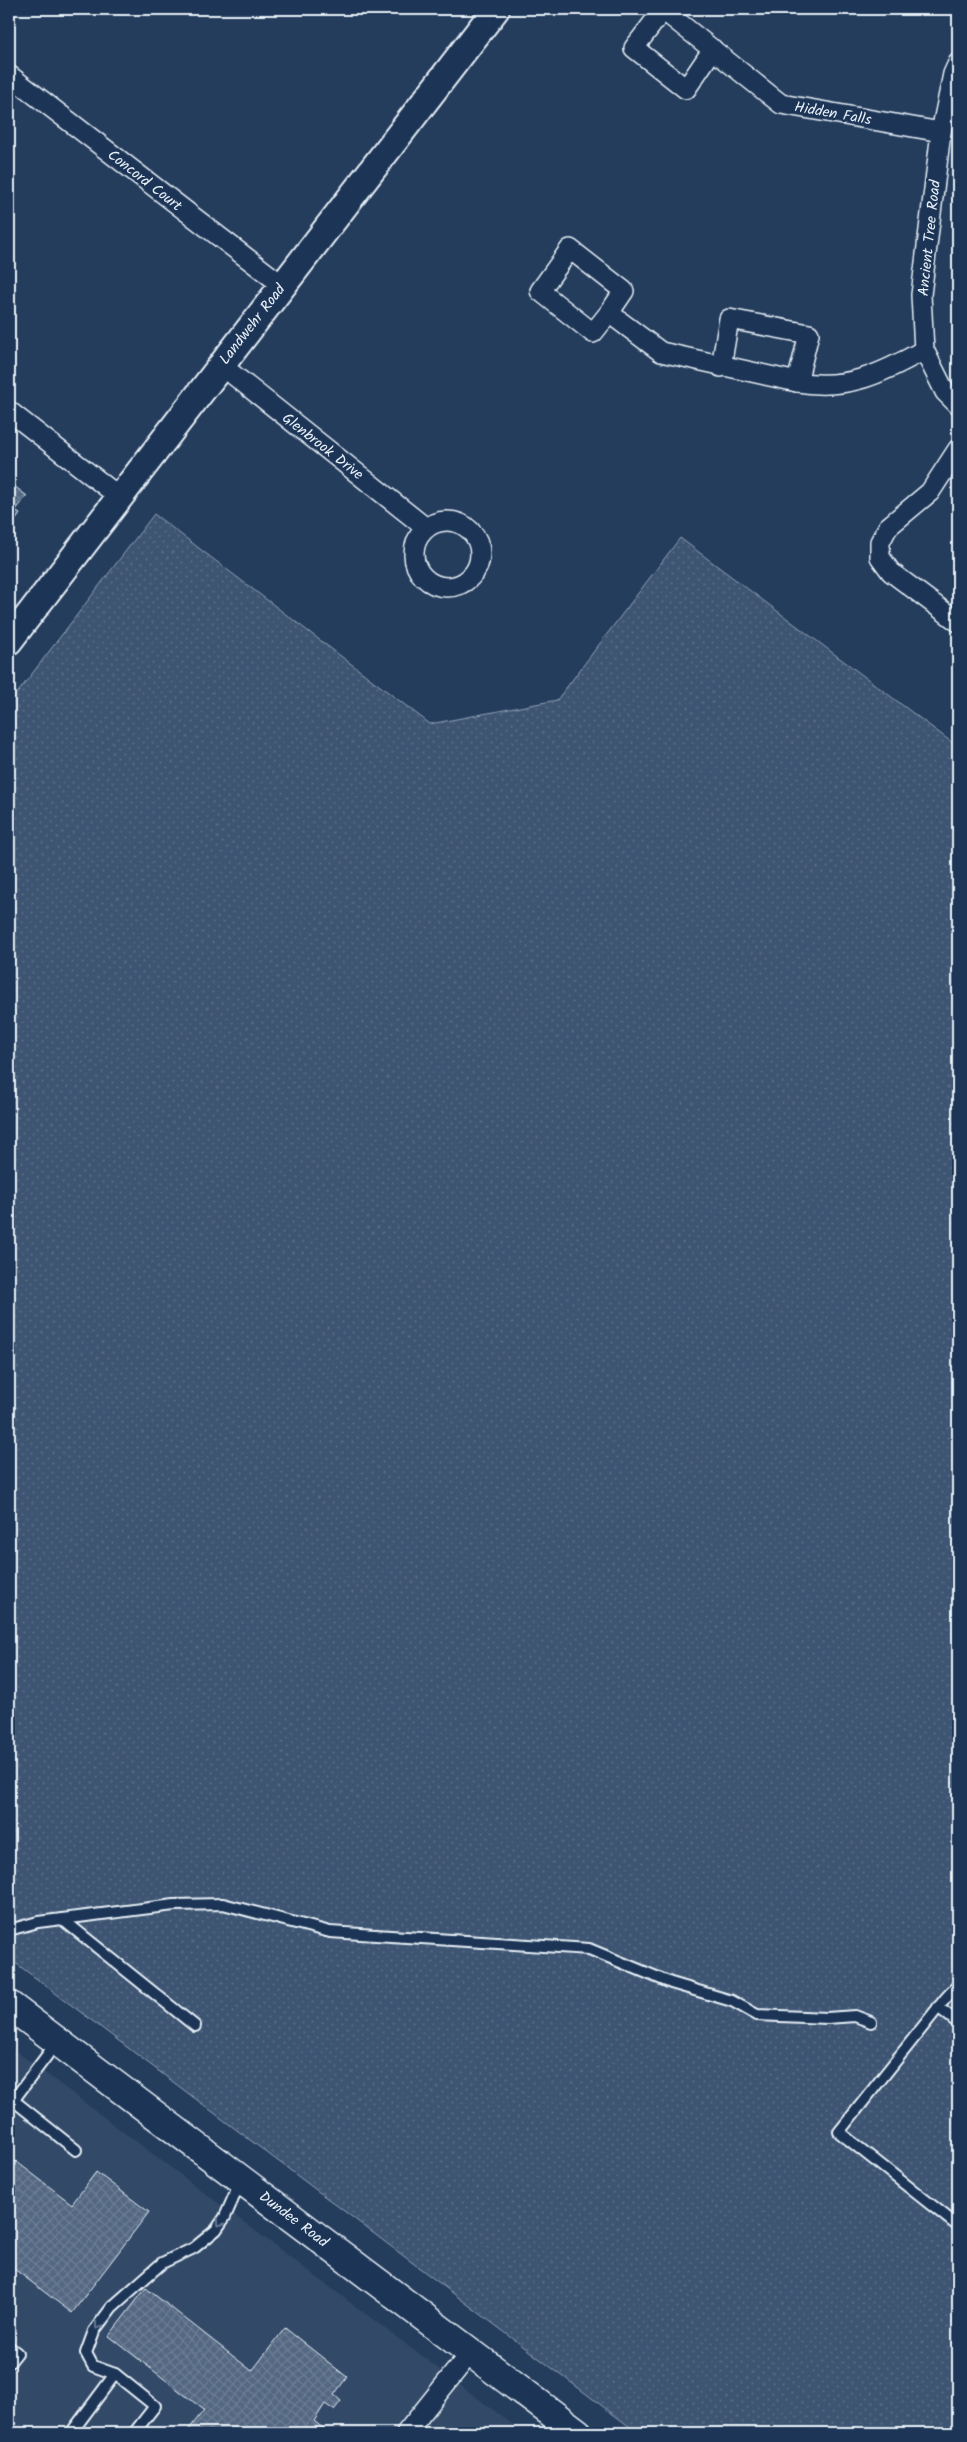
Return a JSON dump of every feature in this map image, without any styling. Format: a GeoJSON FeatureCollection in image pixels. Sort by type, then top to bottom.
{"type":"FeatureCollection","features":[{"type":"Feature","properties":{"kind":"main road","name":"Landwehr Road"},"geometry":{"type":"LineString","coordinates":[[9,641],[118,496],[496,9]]}},
{"type":"Feature","properties":{"kind":"main road","name":"Dundee Road"},"geometry":{"type":"LineString","coordinates":[[9,2005],[578,2433]]}},
{"type":"Feature","properties":{"kind":"street","name":"Hidden Falls"},"geometry":{"type":"LineString","coordinates":[[713,49],[780,104],[941,132]]}},
{"type":"Feature","properties":{"kind":"street","name":"Ancient Tree Road"},"geometry":{"type":"LineString","coordinates":[[958,63],[953,74],[941,132],[921,295],[924,350],[945,392],[958,405]]}},
{"type":"Feature","properties":{"kind":"street","name":"Concord Court"},"geometry":{"type":"LineString","coordinates":[[9,75],[282,285]]}},
{"type":"Feature","properties":{"kind":"street"},"geometry":{"type":"LineString","coordinates":[[570,249],[624,292],[609,312],[593,333],[540,291],[570,249]]}},
{"type":"Feature","properties":{"kind":"street"},"geometry":{"type":"LineString","coordinates":[[609,312],[661,352],[721,367],[810,384],[847,383],[881,374],[924,350]]}},
{"type":"Feature","properties":{"kind":"street"},"geometry":{"type":"LineString","coordinates":[[721,367],[729,318],[809,334],[797,382]]}},
{"type":"Feature","properties":{"kind":"street","name":"Glenbrook Drive"},"geometry":{"type":"LineString","coordinates":[[220,365],[426,528]]}},
{"type":"Feature","properties":{"kind":"street"},"geometry":{"type":"LineString","coordinates":[[9,410],[118,496]]}},
{"type":"Feature","properties":{"kind":"street"},"geometry":{"type":"LineString","coordinates":[[958,449],[930,492],[888,527],[880,542],[880,557],[891,572],[958,622]]}},
{"type":"Feature","properties":{"kind":"street"},"geometry":{"type":"LineString","coordinates":[[406,2433],[471,2352]]}},
{"type":"Feature","properties":{"kind":"lane"},"geometry":{"type":"LineString","coordinates":[[9,1930],[38,1922],[174,1905],[223,1904],[330,1932],[582,1948],[671,1983],[732,2001],[757,2015],[827,2018],[855,2016],[870,2022]]}},
{"type":"Feature","properties":{"kind":"lane"},"geometry":{"type":"LineString","coordinates":[[62,1919],[195,2026]]}},
{"type":"Feature","properties":{"kind":"lane"},"geometry":{"type":"LineString","coordinates":[[958,1985],[938,2007],[839,2132],[958,2226]]}},
{"type":"Feature","properties":{"kind":"lane"},"geometry":{"type":"LineString","coordinates":[[938,2007],[958,2023]]}},
{"type":"Feature","properties":{"kind":"lane"},"geometry":{"type":"LineString","coordinates":[[58,2041],[11,2103],[76,2150]]}},
{"type":"Feature","properties":{"kind":"lane"},"geometry":{"type":"LineString","coordinates":[[134,2433],[155,2406],[115,2374],[93,2366],[86,2353],[94,2331],[112,2307],[162,2263],[194,2248],[216,2230],[225,2216],[242,2179]]}},
{"type":"Feature","properties":{"kind":"lane"},"geometry":{"type":"LineString","coordinates":[[9,2347],[17,2353],[9,2363]]}},
{"type":"Feature","properties":{"kind":"lane"},"geometry":{"type":"LineString","coordinates":[[71,2433],[115,2374]]}},
{"type":"Feature","properties":{"kind":"shaded area"},"geometry":{"type":"Polygon","coordinates":[[[154,514],[430,724],[557,700],[680,538],[958,747],[958,2433],[638,2433],[9,1958],[9,704],[154,514]]]}},
{"type":"Feature","properties":{"kind":"shaded area"},"geometry":{"type":"Polygon","coordinates":[[[9,2046],[524,2433],[9,2433],[9,2046]]]}},
{"type":"Feature","properties":{"kind":"building"},"geometry":{"type":"Polygon","coordinates":[[[9,482],[27,496],[15,511],[20,514],[9,530],[9,482]]]}},
{"type":"Feature","properties":{"kind":"building"},"geometry":{"type":"Polygon","coordinates":[[[9,2156],[72,2204],[96,2172],[149,2212],[72,2313],[9,2265],[9,2156]]]}},
{"type":"Feature","properties":{"kind":"building"},"geometry":{"type":"Polygon","coordinates":[[[146,2288],[252,2371],[285,2328],[347,2377],[334,2395],[341,2401],[334,2410],[325,2404],[314,2421],[329,2433],[186,2433],[204,2410],[109,2336],[146,2288]]]}}]}
